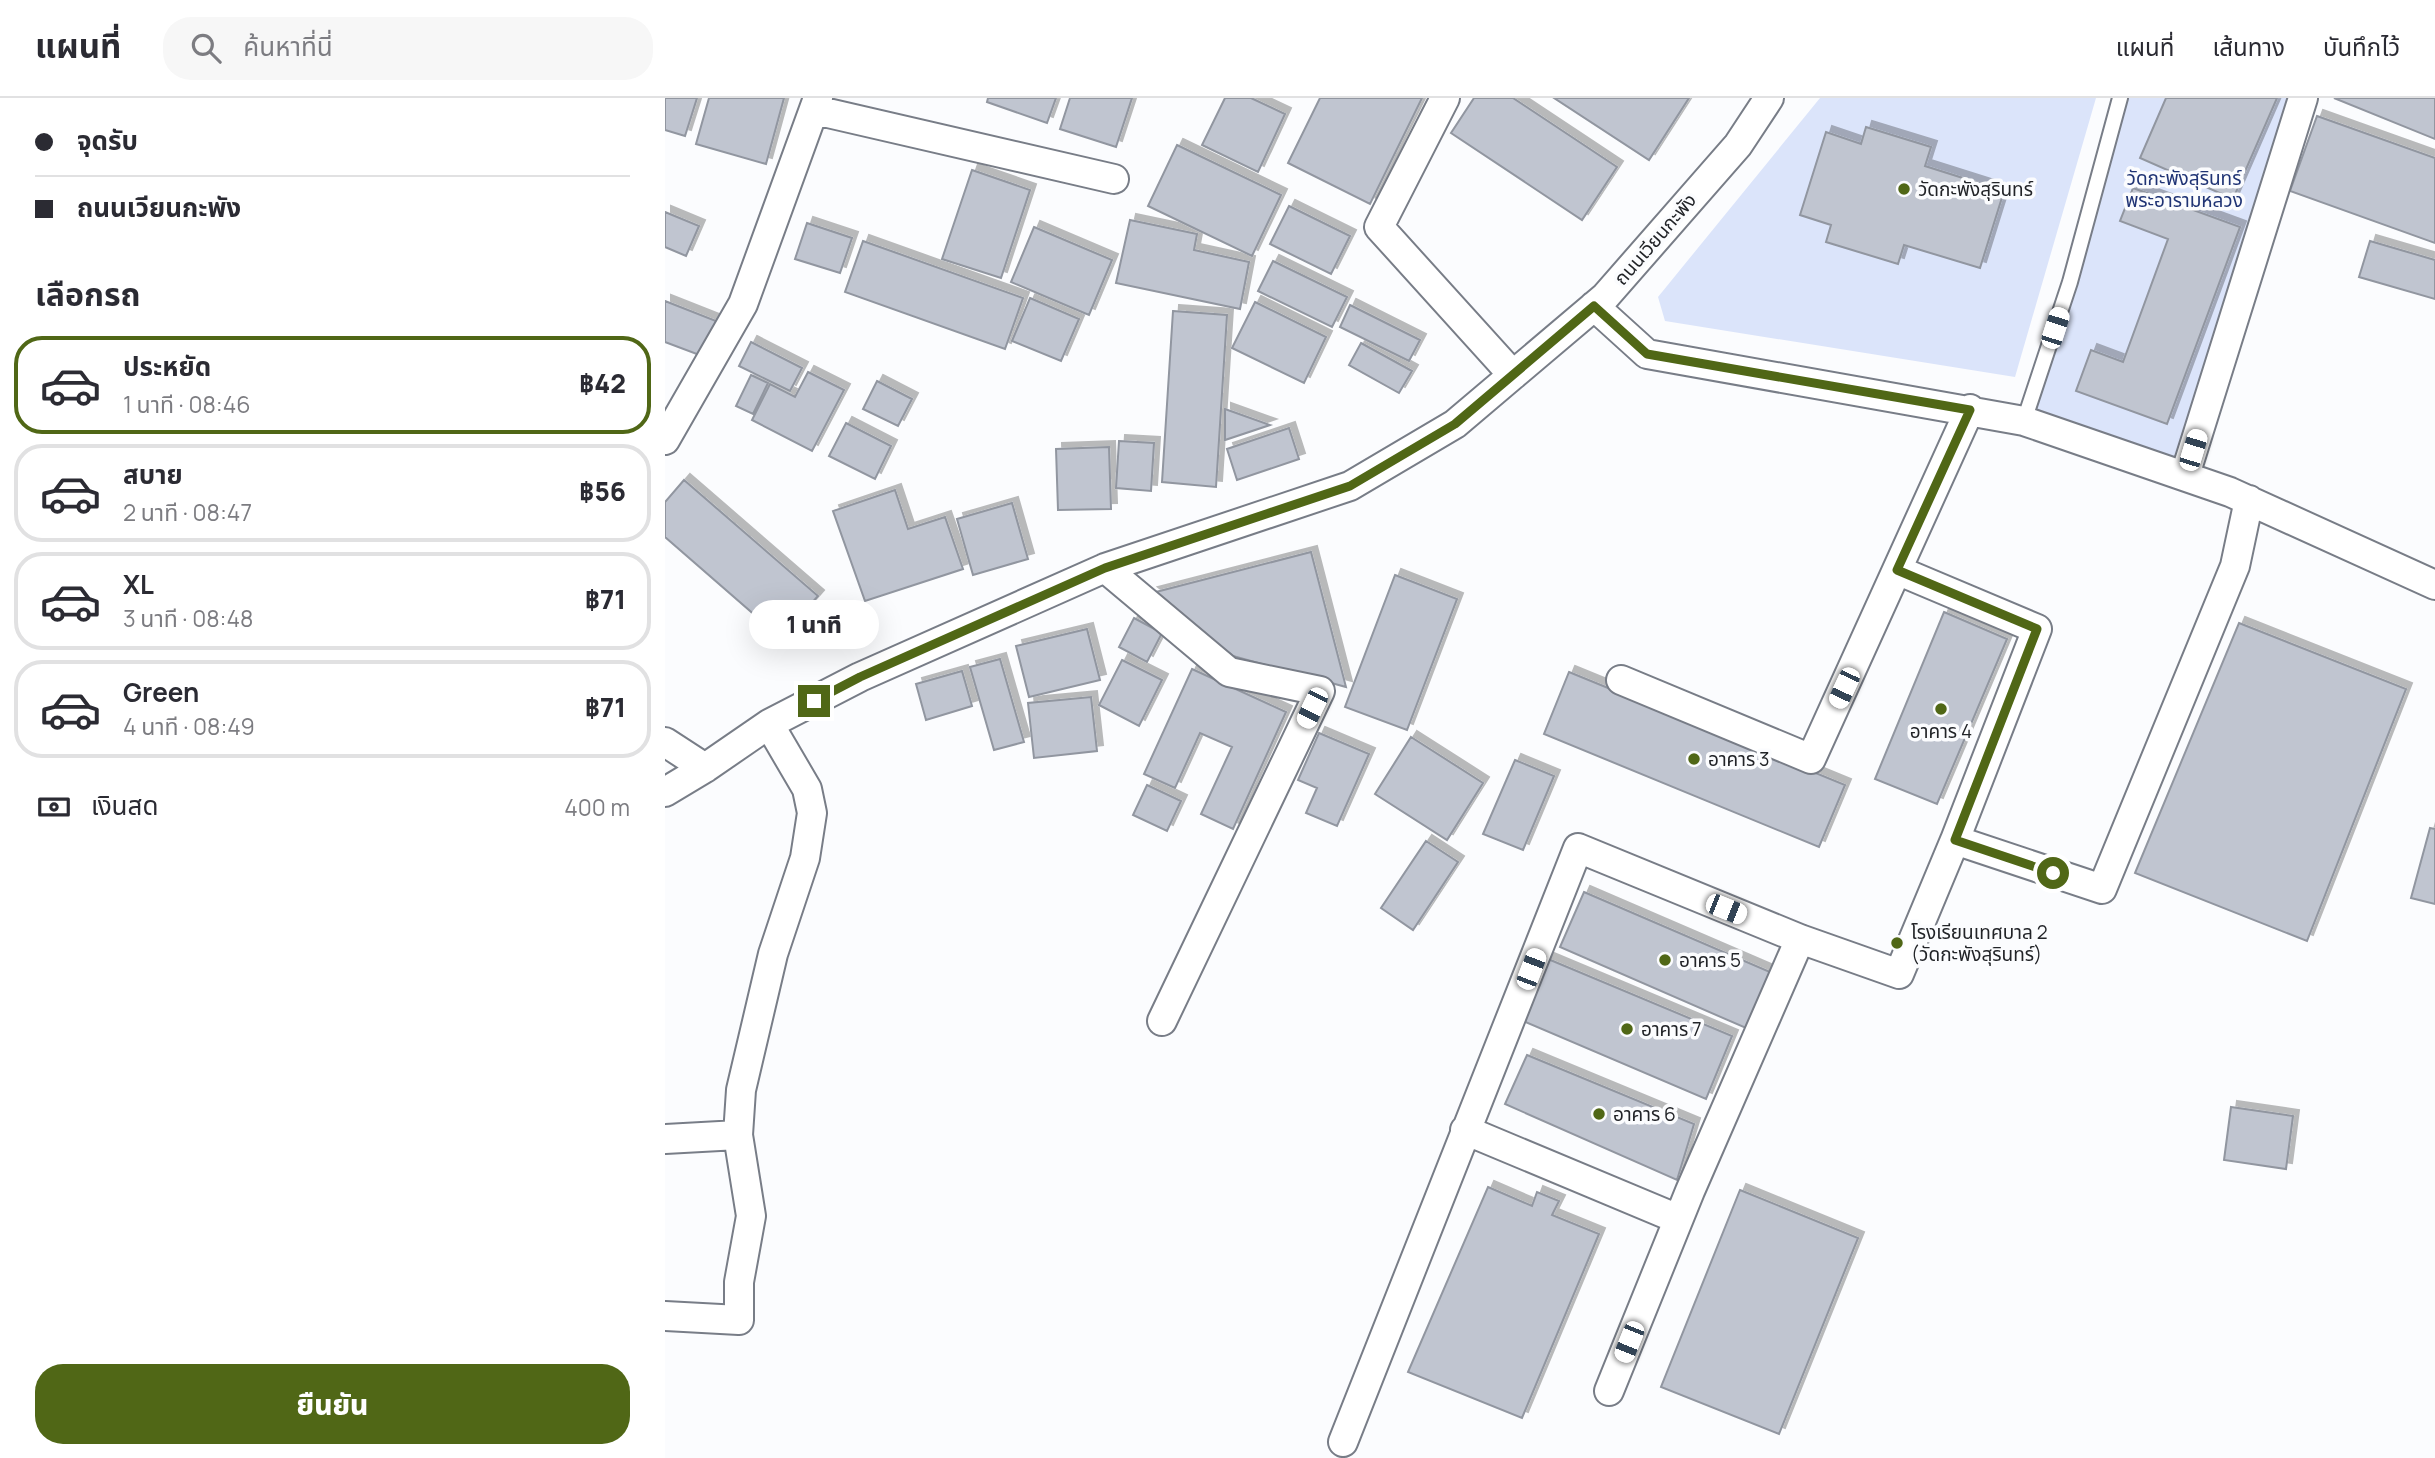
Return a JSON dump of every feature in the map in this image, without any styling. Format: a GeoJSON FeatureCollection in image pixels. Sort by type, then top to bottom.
{"type":"FeatureCollection","features":[{"type":"Feature","properties":{"kind":"street"},"geometry":{"type":"LineString","coordinates":[[1445,98],[1379,227],[1513,375]]}},
{"type":"Feature","properties":{"kind":"street","name":"ถนนเวียนกะพัง"},"geometry":{"type":"LineString","coordinates":[[665,792],[769,724],[860,677],[1105,568],[1350,486],[1455,424],[1594,306],[1738,145],[1769,98]]}},
{"type":"Feature","properties":{"kind":"street"},"geometry":{"type":"LineString","coordinates":[[2185,475],[2303,98]]}},
{"type":"Feature","properties":{"kind":"street"},"geometry":{"type":"LineString","coordinates":[[665,440],[743,304],[817,104],[1114,179]]}},
{"type":"Feature","properties":{"kind":"street"},"geometry":{"type":"LineString","coordinates":[[1594,306],[1647,354],[2024,421],[2185,475],[2249,500],[2435,585]]}},
{"type":"Feature","properties":{"kind":"street"},"geometry":{"type":"LineString","coordinates":[[1621,680],[1811,759],[1970,410]]}},
{"type":"Feature","properties":{"kind":"street"},"geometry":{"type":"LineString","coordinates":[[1955,840],[2102,889],[2235,566],[2249,500]]}},
{"type":"Feature","properties":{"kind":"street"},"geometry":{"type":"LineString","coordinates":[[1105,568],[1229,672],[1320,691],[1162,1021]]}},
{"type":"Feature","properties":{"kind":"street"},"geometry":{"type":"LineString","coordinates":[[1343,1442],[1578,848],[1800,939],[1899,974],[1955,840],[2037,629],[1897,570]]}},
{"type":"Feature","properties":{"kind":"street"},"geometry":{"type":"LineString","coordinates":[[665,1316],[739,1320],[739,1282],[751,1216],[738,1135],[741,1090],[773,954],[805,858],[812,813],[807,789],[769,724]]}},
{"type":"Feature","properties":{"kind":"street"},"geometry":{"type":"LineString","coordinates":[[665,742],[705,768]]}},
{"type":"Feature","properties":{"kind":"street"},"geometry":{"type":"LineString","coordinates":[[1609,1391],[1678,1219],[1800,939]]}},
{"type":"Feature","properties":{"kind":"street"},"geometry":{"type":"LineString","coordinates":[[1465,1130],[1678,1219]]}},
{"type":"Feature","properties":{"kind":"street"},"geometry":{"type":"LineString","coordinates":[[665,1139],[738,1135]]}},
{"type":"Feature","properties":{"kind":"lane"},"geometry":{"type":"LineString","coordinates":[[2024,421],[2070,282],[2120,98]]}},
{"type":"Feature","properties":{"kind":"green space"},"geometry":{"type":"Polygon","coordinates":[[[1820,98],[2096,98],[2015,377],[1665,321],[1658,297],[1820,98]]]}},
{"type":"Feature","properties":{"kind":"green space","name":"วัดกะพังสุรินทร์ พระอารามหลวง"},"geometry":{"type":"Polygon","coordinates":[[[2120,98],[2303,98],[2185,475],[2024,421],[2120,98]]]}},
{"type":"Feature","properties":{"kind":"building"},"geometry":{"type":"Polygon","coordinates":[[[665,98],[697,98],[685,136],[665,130],[665,98]]]}},
{"type":"Feature","properties":{"kind":"building"},"geometry":{"type":"Polygon","coordinates":[[[709,98],[784,98],[766,164],[696,144],[709,98]]]}},
{"type":"Feature","properties":{"kind":"building"},"geometry":{"type":"Polygon","coordinates":[[[988,98],[1056,98],[1047,123],[987,102],[988,98]]]}},
{"type":"Feature","properties":{"kind":"building"},"geometry":{"type":"Polygon","coordinates":[[[1070,98],[1132,98],[1116,147],[1060,129],[1070,98]]]}},
{"type":"Feature","properties":{"kind":"building"},"geometry":{"type":"Polygon","coordinates":[[[1225,98],[1251,98],[1285,114],[1258,172],[1202,145],[1225,98]]]}},
{"type":"Feature","properties":{"kind":"building"},"geometry":{"type":"Polygon","coordinates":[[[1320,98],[1422,98],[1370,204],[1288,163],[1320,98]]]}},
{"type":"Feature","properties":{"kind":"building"},"geometry":{"type":"Polygon","coordinates":[[[1474,98],[1513,98],[1617,167],[1582,220],[1451,133],[1474,98]]]}},
{"type":"Feature","properties":{"kind":"building"},"geometry":{"type":"Polygon","coordinates":[[[1554,98],[1689,98],[1649,160],[1554,98]]]}},
{"type":"Feature","properties":{"kind":"building"},"geometry":{"type":"Polygon","coordinates":[[[2166,98],[2277,98],[2233,199],[2140,158],[2166,98]]]}},
{"type":"Feature","properties":{"kind":"building"},"geometry":{"type":"Polygon","coordinates":[[[2334,98],[2435,98],[2435,139],[2334,98]]]}},
{"type":"Feature","properties":{"kind":"building"},"geometry":{"type":"Polygon","coordinates":[[[2317,116],[2435,158],[2435,243],[2290,191],[2317,116]]]}},
{"type":"Feature","properties":{"kind":"building"},"geometry":{"type":"Polygon","coordinates":[[[1866,127],[1931,147],[1925,166],[2004,191],[1980,268],[1904,245],[1898,264],[1826,242],[1831,225],[1800,215],[1826,132],[1861,144],[1866,127]]]}},
{"type":"Feature","properties":{"kind":"building"},"geometry":{"type":"Polygon","coordinates":[[[1177,145],[1281,195],[1252,256],[1148,206],[1177,145]]]}},
{"type":"Feature","properties":{"kind":"building"},"geometry":{"type":"Polygon","coordinates":[[[972,170],[1030,190],[1001,278],[942,259],[972,170]]]}},
{"type":"Feature","properties":{"kind":"building"},"geometry":{"type":"Polygon","coordinates":[[[2133,188],[2240,227],[2167,424],[2076,391],[2091,350],[2123,362],[2168,239],[2120,221],[2133,188]]]}},
{"type":"Feature","properties":{"kind":"building"},"geometry":{"type":"Polygon","coordinates":[[[1289,206],[1350,236],[1331,274],[1270,244],[1289,206]]]}},
{"type":"Feature","properties":{"kind":"building"},"geometry":{"type":"Polygon","coordinates":[[[665,212],[699,226],[686,256],[665,247],[665,212]]]}},
{"type":"Feature","properties":{"kind":"building"},"geometry":{"type":"Polygon","coordinates":[[[1130,220],[1197,234],[1194,250],[1249,262],[1240,309],[1116,283],[1130,220]]]}},
{"type":"Feature","properties":{"kind":"building"},"geometry":{"type":"Polygon","coordinates":[[[807,223],[852,238],[840,273],[795,259],[807,223]]]}},
{"type":"Feature","properties":{"kind":"building"},"geometry":{"type":"Polygon","coordinates":[[[1034,227],[1112,260],[1089,315],[1011,282],[1034,227]]]}},
{"type":"Feature","properties":{"kind":"building"},"geometry":{"type":"Polygon","coordinates":[[[863,241],[1023,298],[1005,349],[845,292],[863,241]]]}},
{"type":"Feature","properties":{"kind":"building"},"geometry":{"type":"Polygon","coordinates":[[[2370,241],[2435,260],[2435,299],[2359,277],[2370,241]]]}},
{"type":"Feature","properties":{"kind":"building"},"geometry":{"type":"Polygon","coordinates":[[[1273,261],[1347,297],[1332,327],[1258,291],[1273,261]]]}},
{"type":"Feature","properties":{"kind":"building"},"geometry":{"type":"Polygon","coordinates":[[[1030,298],[1079,319],[1061,361],[1012,341],[1030,298]]]}},
{"type":"Feature","properties":{"kind":"building"},"geometry":{"type":"Polygon","coordinates":[[[665,301],[716,321],[702,356],[665,342],[665,301]]]}},
{"type":"Feature","properties":{"kind":"building"},"geometry":{"type":"Polygon","coordinates":[[[1255,302],[1326,337],[1304,383],[1232,348],[1255,302]]]}},
{"type":"Feature","properties":{"kind":"building"},"geometry":{"type":"Polygon","coordinates":[[[1350,305],[1420,340],[1409,361],[1340,327],[1350,305]]]}},
{"type":"Feature","properties":{"kind":"building"},"geometry":{"type":"Polygon","coordinates":[[[1173,311],[1227,315],[1216,487],[1162,482],[1173,311]]]}},
{"type":"Feature","properties":{"kind":"building"},"geometry":{"type":"Polygon","coordinates":[[[751,342],[802,368],[790,391],[739,366],[751,342]]]}},
{"type":"Feature","properties":{"kind":"building"},"geometry":{"type":"Polygon","coordinates":[[[1361,343],[1412,371],[1399,393],[1349,365],[1361,343]]]}},
{"type":"Feature","properties":{"kind":"building"},"geometry":{"type":"Polygon","coordinates":[[[808,372],[844,390],[812,451],[752,420],[770,384],[795,397],[808,372]]]}},
{"type":"Feature","properties":{"kind":"building"},"geometry":{"type":"Polygon","coordinates":[[[751,375],[768,383],[753,414],[736,406],[751,375]]]}},
{"type":"Feature","properties":{"kind":"building"},"geometry":{"type":"Polygon","coordinates":[[[877,381],[912,399],[898,426],[863,409],[877,381]]]}},
{"type":"Feature","properties":{"kind":"building"},"geometry":{"type":"Polygon","coordinates":[[[1225,409],[1270,425],[1225,440],[1225,409]]]}},
{"type":"Feature","properties":{"kind":"building"},"geometry":{"type":"Polygon","coordinates":[[[846,423],[891,446],[875,479],[829,456],[846,423]]]}},
{"type":"Feature","properties":{"kind":"building"},"geometry":{"type":"Polygon","coordinates":[[[1289,428],[1299,459],[1237,480],[1227,449],[1289,428]]]}},
{"type":"Feature","properties":{"kind":"building"},"geometry":{"type":"Polygon","coordinates":[[[1119,441],[1154,443],[1151,491],[1116,488],[1119,441]]]}},
{"type":"Feature","properties":{"kind":"building"},"geometry":{"type":"Polygon","coordinates":[[[1109,447],[1111,509],[1058,510],[1056,449],[1109,447]]]}},
{"type":"Feature","properties":{"kind":"building"},"geometry":{"type":"Polygon","coordinates":[[[684,480],[818,596],[781,638],[665,537],[665,502],[684,480]]]}},
{"type":"Feature","properties":{"kind":"building"},"geometry":{"type":"Polygon","coordinates":[[[895,490],[908,529],[945,517],[963,569],[865,601],[833,511],[895,490]]]}},
{"type":"Feature","properties":{"kind":"building"},"geometry":{"type":"Polygon","coordinates":[[[1012,503],[1028,559],[973,575],[957,519],[1012,503]]]}},
{"type":"Feature","properties":{"kind":"building"},"geometry":{"type":"Polygon","coordinates":[[[1311,552],[1346,687],[1233,656],[1152,593],[1311,552]]]}},
{"type":"Feature","properties":{"kind":"building"},"geometry":{"type":"Polygon","coordinates":[[[1395,575],[1457,599],[1407,730],[1345,707],[1395,575]]]}},
{"type":"Feature","properties":{"kind":"building","name":"อาคาร 4"},"geometry":{"type":"Polygon","coordinates":[[[1944,612],[2007,639],[1937,804],[1875,779],[1944,612]]]}},
{"type":"Feature","properties":{"kind":"building"},"geometry":{"type":"Polygon","coordinates":[[[1134,618],[1162,633],[1147,662],[1119,647],[1134,618]]]}},
{"type":"Feature","properties":{"kind":"building"},"geometry":{"type":"Polygon","coordinates":[[[2239,623],[2406,689],[2307,941],[2135,873],[2239,623]]]}},
{"type":"Feature","properties":{"kind":"building"},"geometry":{"type":"Polygon","coordinates":[[[1087,629],[1100,680],[1029,697],[1016,646],[1087,629]]]}},
{"type":"Feature","properties":{"kind":"building"},"geometry":{"type":"Polygon","coordinates":[[[1000,659],[1024,742],[994,750],[970,667],[1000,659]]]}},
{"type":"Feature","properties":{"kind":"building"},"geometry":{"type":"Polygon","coordinates":[[[1122,660],[1162,680],[1139,726],[1099,705],[1122,660]]]}},
{"type":"Feature","properties":{"kind":"building"},"geometry":{"type":"Polygon","coordinates":[[[1192,669],[1286,712],[1233,829],[1201,814],[1232,747],[1200,733],[1175,788],[1144,774],[1192,669]]]}},
{"type":"Feature","properties":{"kind":"building"},"geometry":{"type":"Polygon","coordinates":[[[962,671],[972,706],[926,720],[916,684],[962,671]]]}},
{"type":"Feature","properties":{"kind":"building","name":"อาคาร 3"},"geometry":{"type":"Polygon","coordinates":[[[1569,672],[1845,785],[1819,847],[1544,734],[1569,672]]]}},
{"type":"Feature","properties":{"kind":"building"},"geometry":{"type":"Polygon","coordinates":[[[1091,697],[1097,751],[1034,758],[1028,703],[1091,697]]]}},
{"type":"Feature","properties":{"kind":"building"},"geometry":{"type":"Polygon","coordinates":[[[1319,733],[1369,754],[1337,826],[1306,813],[1317,788],[1298,780],[1319,733]]]}},
{"type":"Feature","properties":{"kind":"building"},"geometry":{"type":"Polygon","coordinates":[[[1411,737],[1483,783],[1447,840],[1375,794],[1411,737]]]}},
{"type":"Feature","properties":{"kind":"building"},"geometry":{"type":"Polygon","coordinates":[[[1515,760],[1554,776],[1523,850],[1483,834],[1515,760]]]}},
{"type":"Feature","properties":{"kind":"building"},"geometry":{"type":"Polygon","coordinates":[[[1147,785],[1181,801],[1167,831],[1133,815],[1147,785]]]}},
{"type":"Feature","properties":{"kind":"building"},"geometry":{"type":"Polygon","coordinates":[[[2430,828],[2435,829],[2435,904],[2411,898],[2430,828]]]}},
{"type":"Feature","properties":{"kind":"building"},"geometry":{"type":"Polygon","coordinates":[[[1426,841],[1458,862],[1413,930],[1381,908],[1426,841]]]}},
{"type":"Feature","properties":{"kind":"building","name":"อาคาร 5"},"geometry":{"type":"Polygon","coordinates":[[[1584,892],[1770,972],[1746,1028],[1560,947],[1584,892]]]}},
{"type":"Feature","properties":{"kind":"building","name":"อาคาร 7"},"geometry":{"type":"Polygon","coordinates":[[[1548,959],[1732,1036],[1706,1099],[1523,1021],[1548,959]]]}},
{"type":"Feature","properties":{"kind":"building","name":"อาคาร 6"},"geometry":{"type":"Polygon","coordinates":[[[1527,1055],[1694,1124],[1677,1180],[1505,1104],[1527,1055]]]}},
{"type":"Feature","properties":{"kind":"building"},"geometry":{"type":"Polygon","coordinates":[[[2231,1107],[2293,1116],[2286,1169],[2224,1160],[2231,1107]]]}},
{"type":"Feature","properties":{"kind":"building"},"geometry":{"type":"Polygon","coordinates":[[[1488,1187],[1532,1206],[1537,1192],[1559,1201],[1552,1215],[1599,1234],[1522,1418],[1408,1372],[1488,1187]]]}},
{"type":"Feature","properties":{"kind":"building"},"geometry":{"type":"Polygon","coordinates":[[[1740,1190],[1858,1238],[1779,1434],[1661,1387],[1740,1190]]]}},
{"type":"Feature","properties":{"kind":"place","name":"วัดกะพังสุรินทร์"},"geometry":{"type":"Point","coordinates":[1904,189]}},
{"type":"Feature","properties":{"kind":"place","name":"อาคาร 4"},"geometry":{"type":"Point","coordinates":[1941,709]}},
{"type":"Feature","properties":{"kind":"place","name":"อาคาร 3"},"geometry":{"type":"Point","coordinates":[1694,759]}},
{"type":"Feature","properties":{"kind":"place","name":"โรงเรียนเทศบาล 2 (วัดกะพังสุรินทร์)"},"geometry":{"type":"Point","coordinates":[1897,943]}},
{"type":"Feature","properties":{"kind":"place","name":"อาคาร 5"},"geometry":{"type":"Point","coordinates":[1665,960]}},
{"type":"Feature","properties":{"kind":"place","name":"อาคาร 7"},"geometry":{"type":"Point","coordinates":[1627,1029]}},
{"type":"Feature","properties":{"kind":"place","name":"อาคาร 6"},"geometry":{"type":"Point","coordinates":[1599,1114]}},
{"type":"Feature","properties":{"kind":"route"},"geometry":{"type":"LineString","coordinates":[[814,701],[860,677],[1105,568],[1350,486],[1455,424],[1594,306],[1647,354],[1970,410],[1897,570],[2037,629],[1955,840],[2053,873]]}}]}
